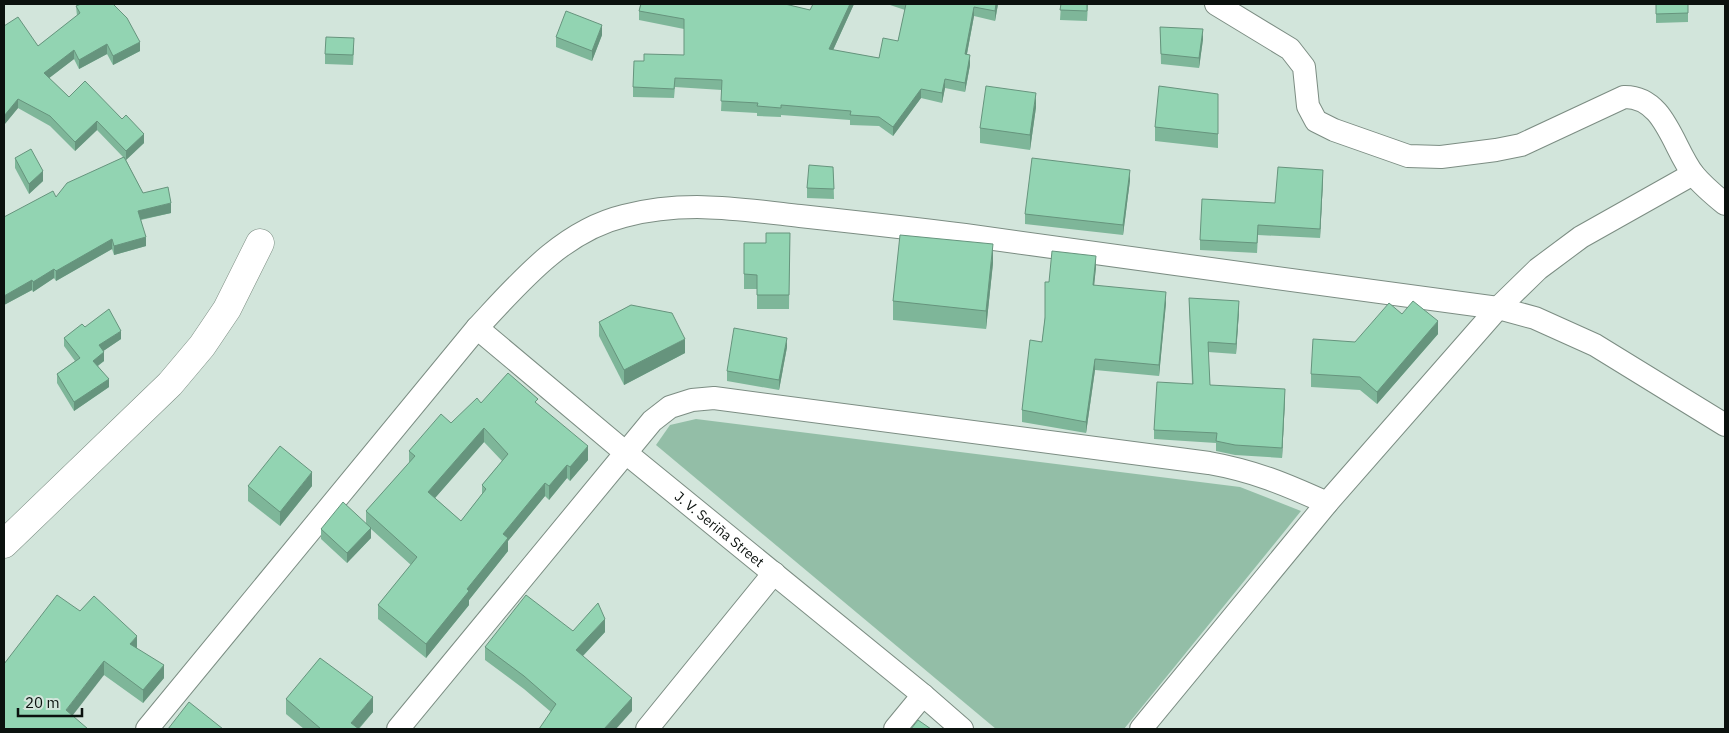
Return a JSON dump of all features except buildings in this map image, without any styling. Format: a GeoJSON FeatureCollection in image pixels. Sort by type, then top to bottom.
{"type":"FeatureCollection","features":[{"type":"Feature","properties":{"kind":"street"},"geometry":{"type":"LineString","coordinates":[[1216,4],[1290,49],[1299,58],[1307,78],[1308,106],[1316,121],[1334,130],[1408,156],[1441,157],[1521,145],[1624,97],[1632,97],[1652,106],[1693,174],[1725,204]]}},
{"type":"Feature","properties":{"kind":"street"},"geometry":{"type":"LineString","coordinates":[[1141,729],[1327,503],[1498,308],[1538,269],[1581,237],[1693,174]]}},
{"type":"Feature","properties":{"kind":"street"},"geometry":{"type":"LineString","coordinates":[[147,729],[477,328],[530,272],[558,248],[593,227],[622,216],[640,212],[701,205],[904,227],[1498,308],[1536,318],[1595,345],[1725,425]]}},
{"type":"Feature","properties":{"kind":"street"},"geometry":{"type":"LineString","coordinates":[[4,544],[157,396],[202,346],[227,309],[260,243]]}},
{"type":"Feature","properties":{"kind":"street","name":"J. V. Seriña Street"},"geometry":{"type":"LineString","coordinates":[[477,328],[962,729]]}},
{"type":"Feature","properties":{"kind":"street"},"geometry":{"type":"LineString","coordinates":[[398,729],[652,421],[670,407],[692,400],[714,398],[795,407],[1237,468],[1271,478],[1327,503]]}},
{"type":"Feature","properties":{"kind":"street"},"geometry":{"type":"LineString","coordinates":[[647,729],[774,573]]}},
{"type":"Feature","properties":{"kind":"street"},"geometry":{"type":"LineString","coordinates":[[895,729],[923,695]]}},
{"type":"Feature","properties":{"kind":"green space"},"geometry":{"type":"Polygon","coordinates":[[[696,419],[1240,487],[1301,511],[1124,729],[996,729],[656,445],[670,425],[696,419]]]}}]}
